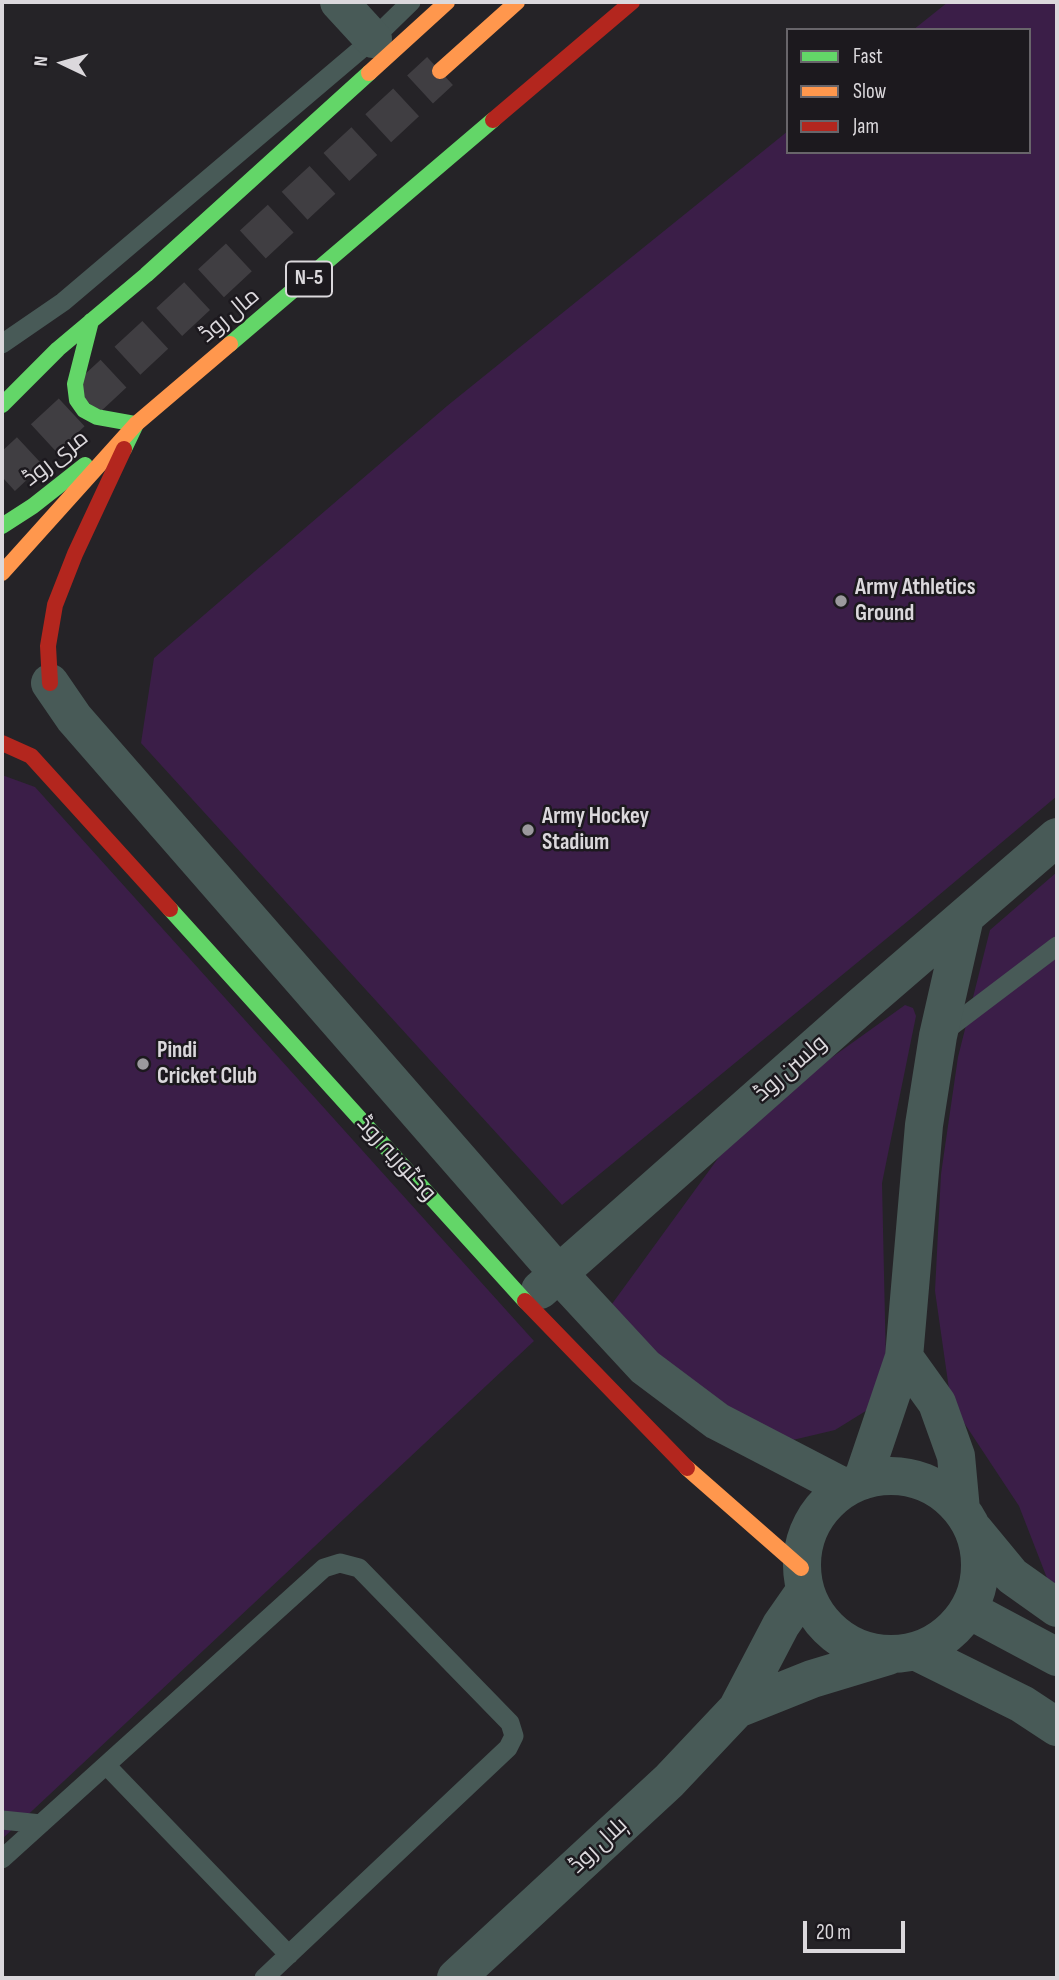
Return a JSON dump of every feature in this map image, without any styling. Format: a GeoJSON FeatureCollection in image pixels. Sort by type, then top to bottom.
{"type":"FeatureCollection","features":[{"type":"Feature","properties":{"kind":"main road"},"geometry":{"type":"LineString","coordinates":[[2,405],[58,349],[146,275],[447,2]]}},
{"type":"Feature","properties":{"kind":"main road"},"geometry":{"type":"LineString","coordinates":[[440,71],[517,2]]}},
{"type":"Feature","properties":{"kind":"main road","name":"مال روڈ"},"geometry":{"type":"LineString","coordinates":[[2,573],[136,424],[632,2]]}},
{"type":"Feature","properties":{"kind":"main road"},"geometry":{"type":"LineString","coordinates":[[50,683],[48,646],[55,605],[75,554],[136,424],[97,417],[84,410],[78,400],[75,384],[91,321]]}},
{"type":"Feature","properties":{"kind":"main road","name":"مری روڈ"},"geometry":{"type":"LineString","coordinates":[[2,526],[33,506],[136,424]]}},
{"type":"Feature","properties":{"kind":"main road","name":"وکٹوریہ روڈ"},"geometry":{"type":"LineString","coordinates":[[2,743],[31,756],[527,1303],[686,1467],[803,1580]]}},
{"type":"Feature","properties":{"kind":"street"},"geometry":{"type":"LineString","coordinates":[[339,2],[373,39]]}},
{"type":"Feature","properties":{"kind":"street","name":"وکٹوریہ روڈ"},"geometry":{"type":"LineString","coordinates":[[50,683],[74,718],[558,1273],[645,1367],[717,1421],[854,1484]]}},
{"type":"Feature","properties":{"kind":"street","name":"ولسن روڈ"},"geometry":{"type":"LineString","coordinates":[[527,1303],[1057,837]]}},
{"type":"Feature","properties":{"kind":"street"},"geometry":{"type":"LineString","coordinates":[[854,1484],[904,1357],[924,1125],[938,1036],[965,917]]}},
{"type":"Feature","properties":{"kind":"street"},"geometry":{"type":"LineString","coordinates":[[903,1654],[947,1636],[969,1610],[981,1569],[967,1519],[956,1456],[937,1403],[904,1357]]}},
{"type":"Feature","properties":{"kind":"street"},"geometry":{"type":"LineString","coordinates":[[1057,1608],[1012,1576],[967,1519],[934,1486],[899,1476],[854,1484],[821,1508],[806,1536],[803,1580],[836,1638],[903,1654],[1022,1704],[1057,1727]]}},
{"type":"Feature","properties":{"kind":"street","name":"ہلال روڈ"},"geometry":{"type":"LineString","coordinates":[[456,1978],[669,1781],[737,1709],[803,1580]]}},
{"type":"Feature","properties":{"kind":"street"},"geometry":{"type":"LineString","coordinates":[[969,1610],[1057,1657]]}},
{"type":"Feature","properties":{"kind":"street","name":"ہلال روڈ"},"geometry":{"type":"LineString","coordinates":[[737,1709],[812,1678],[903,1654]]}},
{"type":"Feature","properties":{"kind":"lane"},"geometry":{"type":"LineString","coordinates":[[2,344],[64,302],[373,39],[411,2]]}},
{"type":"Feature","properties":{"kind":"lane"},"geometry":{"type":"LineString","coordinates":[[938,1036],[1057,946]]}},
{"type":"Feature","properties":{"kind":"lane"},"geometry":{"type":"LineString","coordinates":[[2,1859],[324,1568],[340,1563],[359,1568],[510,1723],[514,1736],[508,1748],[264,1978]]}},
{"type":"Feature","properties":{"kind":"lane"},"geometry":{"type":"LineString","coordinates":[[106,1765],[289,1955]]}},
{"type":"Feature","properties":{"kind":"lane"},"geometry":{"type":"LineString","coordinates":[[2,1820],[41,1824]]}},
{"type":"Feature","properties":{"kind":"shaded area"},"geometry":{"type":"Polygon","coordinates":[[[948,2],[1057,2],[1057,796],[562,1205],[141,743],[154,658],[447,406],[786,133],[786,154],[1031,154],[1031,28],[916,28],[948,2]]]}},
{"type":"Feature","properties":{"kind":"shaded area","name":"Pindi Cricket Club"},"geometry":{"type":"Polygon","coordinates":[[[2,775],[35,787],[534,1341],[2,1839],[2,775]]]}},
{"type":"Feature","properties":{"kind":"shaded area"},"geometry":{"type":"Polygon","coordinates":[[[1057,872],[1057,1592],[1052,1591],[1019,1506],[951,1403],[935,1291],[941,1174],[958,1057],[990,930],[1057,872]]]}},
{"type":"Feature","properties":{"kind":"shaded area"},"geometry":{"type":"Polygon","coordinates":[[[905,1005],[913,1008],[916,1016],[882,1183],[886,1365],[877,1404],[835,1430],[780,1443],[724,1419],[609,1308],[719,1157],[792,1086],[905,1005]]]}},
{"type":"Feature","properties":{"kind":"tunnel"},"geometry":{"type":"LineString","coordinates":[[2,477],[440,71]]}},
{"type":"Feature","properties":{"kind":"traffic: fast"},"geometry":{"type":"LineString","coordinates":[[2,405],[58,349],[146,275],[369,73]]}},
{"type":"Feature","properties":{"kind":"traffic: fast"},"geometry":{"type":"LineString","coordinates":[[230,344],[493,120]]}},
{"type":"Feature","properties":{"kind":"traffic: fast"},"geometry":{"type":"LineString","coordinates":[[91,321],[75,384],[77,400],[84,410],[97,417],[136,424],[124,449]]}},
{"type":"Feature","properties":{"kind":"traffic: fast"},"geometry":{"type":"LineString","coordinates":[[2,526],[33,506],[85,465]]}},
{"type":"Feature","properties":{"kind":"traffic: fast"},"geometry":{"type":"LineString","coordinates":[[170,909],[525,1301]]}},
{"type":"Feature","properties":{"kind":"traffic: slow"},"geometry":{"type":"LineString","coordinates":[[369,73],[447,2]]}},
{"type":"Feature","properties":{"kind":"traffic: slow"},"geometry":{"type":"LineString","coordinates":[[440,71],[517,2]]}},
{"type":"Feature","properties":{"kind":"traffic: slow"},"geometry":{"type":"LineString","coordinates":[[2,573],[136,424],[230,344]]}},
{"type":"Feature","properties":{"kind":"traffic: slow"},"geometry":{"type":"LineString","coordinates":[[687,1468],[801,1568]]}},
{"type":"Feature","properties":{"kind":"traffic: jam"},"geometry":{"type":"LineString","coordinates":[[493,120],[632,2]]}},
{"type":"Feature","properties":{"kind":"traffic: jam"},"geometry":{"type":"LineString","coordinates":[[50,683],[48,646],[55,605],[75,554],[124,449]]}},
{"type":"Feature","properties":{"kind":"traffic: jam"},"geometry":{"type":"LineString","coordinates":[[2,743],[31,756],[170,909]]}},
{"type":"Feature","properties":{"kind":"traffic: jam"},"geometry":{"type":"LineString","coordinates":[[525,1301],[687,1468]]}},
{"type":"Feature","properties":{"kind":"place","name":"Army Athletics Ground"},"geometry":{"type":"Point","coordinates":[841,601]}},
{"type":"Feature","properties":{"kind":"place","name":"Army Hockey Stadium"},"geometry":{"type":"Point","coordinates":[528,830]}},
{"type":"Feature","properties":{"kind":"place","name":"Pindi Cricket Club"},"geometry":{"type":"Point","coordinates":[143,1064]}}]}
